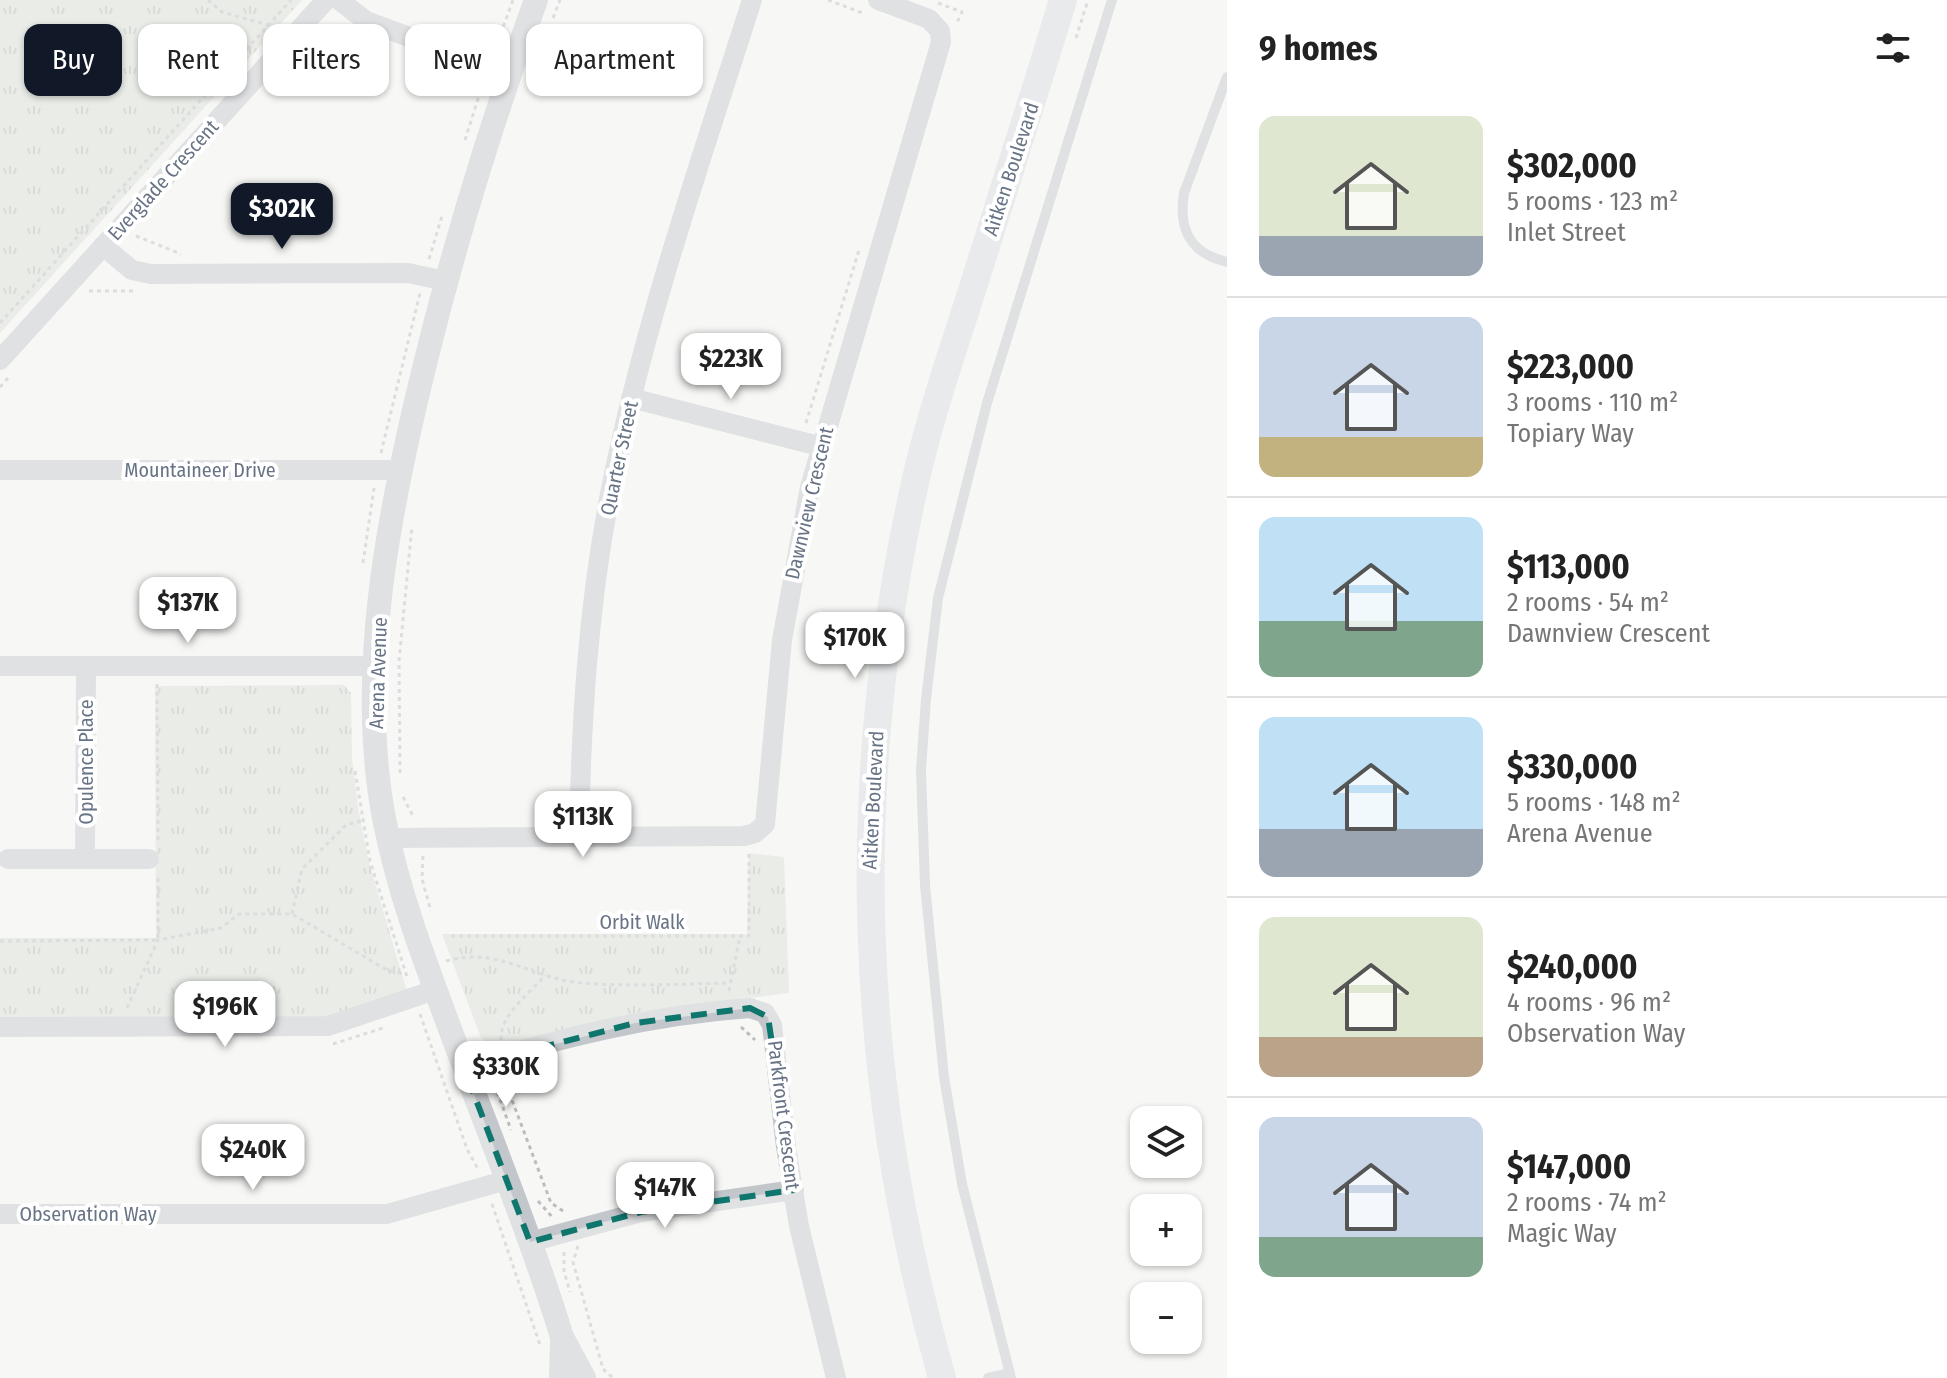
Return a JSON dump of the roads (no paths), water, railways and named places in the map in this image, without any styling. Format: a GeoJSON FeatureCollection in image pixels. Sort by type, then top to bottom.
{"type":"FeatureCollection","features":[{"type":"Feature","properties":{"kind":"main road","name":"Aitken Boulevard"},"geometry":{"type":"LineString","coordinates":[[942,1378],[899,1205],[875,1033],[869,875],[876,721],[893,594],[918,469],[1063,0]]}},
{"type":"Feature","properties":{"kind":"street","name":"Everglade Crescent"},"geometry":{"type":"LineString","coordinates":[[0,360],[326,0]]}},
{"type":"Feature","properties":{"kind":"street"},"geometry":{"type":"LineString","coordinates":[[339,0],[366,21],[405,35]]}},
{"type":"Feature","properties":{"kind":"street","name":"Arena Avenue"},"geometry":{"type":"LineString","coordinates":[[510,71],[536,0]]}},
{"type":"Feature","properties":{"kind":"street","name":"Quarter Street"},"geometry":{"type":"LineString","coordinates":[[579,837],[581,731],[590,625],[609,498],[631,398],[752,0]]}},
{"type":"Feature","properties":{"kind":"street","name":"Dawnview Crescent"},"geometry":{"type":"LineString","coordinates":[[386,828],[579,837],[744,836],[755,833],[765,824],[786,614],[819,446],[941,42],[940,31],[929,19],[878,0]]}},
{"type":"Feature","properties":{"kind":"street","name":"Arena Avenue"},"geometry":{"type":"LineString","coordinates":[[502,96],[446,281],[401,470],[385,561],[376,666],[376,750],[386,828],[434,987],[464,1068],[490,1178],[530,1242],[562,1337],[583,1377]]}},
{"type":"Feature","properties":{"kind":"street"},"geometry":{"type":"LineString","coordinates":[[103,246],[132,270],[151,274],[408,273],[446,281]]}},
{"type":"Feature","properties":{"kind":"street"},"geometry":{"type":"LineString","coordinates":[[631,398],[819,446]]}},
{"type":"Feature","properties":{"kind":"street","name":"Mountaineer Drive"},"geometry":{"type":"LineString","coordinates":[[0,470],[401,470]]}},
{"type":"Feature","properties":{"kind":"street"},"geometry":{"type":"LineString","coordinates":[[0,666],[376,666]]}},
{"type":"Feature","properties":{"kind":"street","name":"Opulence Place"},"geometry":{"type":"LineString","coordinates":[[85,859],[86,666]]}},
{"type":"Feature","properties":{"kind":"street"},"geometry":{"type":"LineString","coordinates":[[8,859],[149,859]]}},
{"type":"Feature","properties":{"kind":"street"},"geometry":{"type":"LineString","coordinates":[[0,1027],[321,1027],[348,1022],[434,987]]}},
{"type":"Feature","properties":{"kind":"street","name":"Parkfront Crescent"},"geometry":{"type":"LineString","coordinates":[[464,1068],[502,1062],[607,1028],[731,1009],[755,1009],[771,1021],[806,1262],[836,1378]]}},
{"type":"Feature","properties":{"kind":"street","name":"Observation Way"},"geometry":{"type":"LineString","coordinates":[[0,1214],[394,1213],[490,1178]]}},
{"type":"Feature","properties":{"kind":"street"},"geometry":{"type":"LineString","coordinates":[[530,1242],[654,1210],[794,1190]]}},
{"type":"Feature","properties":{"kind":"street","name":"Arena Avenue"},"geometry":{"type":"LineString","coordinates":[[561,1378],[562,1337]]}},
{"type":"Feature","properties":{"kind":"lane"},"geometry":{"type":"LineString","coordinates":[[988,1378],[1010,1375],[962,1184],[944,1077],[925,885],[921,770],[926,699],[938,598],[987,403],[1112,0]]}},
{"type":"Feature","properties":{"kind":"lane"},"geometry":{"type":"LineString","coordinates":[[1227,77],[1181,210],[1182,223],[1196,249],[1227,262]]}}]}
